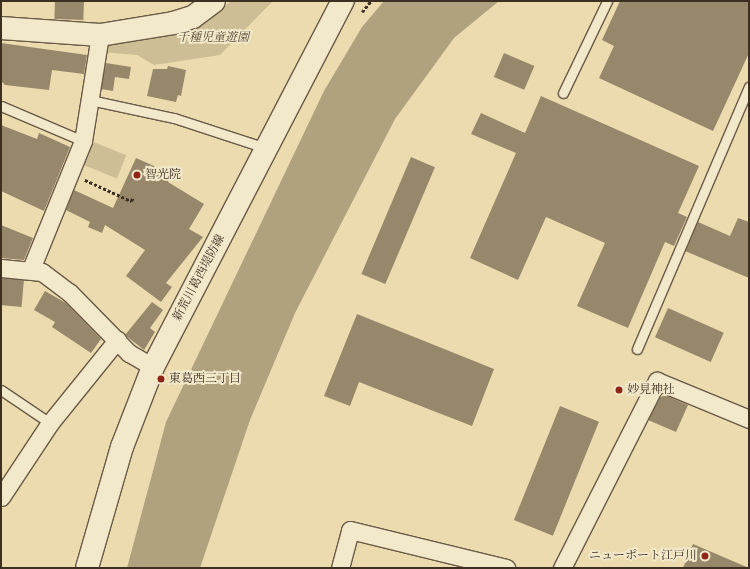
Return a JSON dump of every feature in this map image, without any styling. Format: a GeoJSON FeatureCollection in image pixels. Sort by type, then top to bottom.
{"type":"FeatureCollection","features":[{"type":"Feature","properties":{"kind":"main road"},"geometry":{"type":"LineString","coordinates":[[1,28],[100,35],[173,23],[193,17],[214,1]]}},
{"type":"Feature","properties":{"kind":"main road","name":"新荒川葛西堤防線"},"geometry":{"type":"LineString","coordinates":[[87,568],[122,447],[153,367],[343,1]]}},
{"type":"Feature","properties":{"kind":"street"},"geometry":{"type":"LineString","coordinates":[[31,269],[71,175],[83,141],[100,35]]}},
{"type":"Feature","properties":{"kind":"street"},"geometry":{"type":"LineString","coordinates":[[1,268],[31,269],[42,272],[66,290],[130,353],[153,367]]}},
{"type":"Feature","properties":{"kind":"street"},"geometry":{"type":"LineString","coordinates":[[1,497],[50,423],[117,340]]}},
{"type":"Feature","properties":{"kind":"street"},"geometry":{"type":"LineString","coordinates":[[562,568],[657,381],[749,419]]}},
{"type":"Feature","properties":{"kind":"street"},"geometry":{"type":"LineString","coordinates":[[340,568],[350,530],[506,568]]}},
{"type":"Feature","properties":{"kind":"lane"},"geometry":{"type":"LineString","coordinates":[[563,94],[607,1]]}},
{"type":"Feature","properties":{"kind":"lane"},"geometry":{"type":"LineString","coordinates":[[636,349],[749,87]]}},
{"type":"Feature","properties":{"kind":"lane"},"geometry":{"type":"LineString","coordinates":[[90,100],[174,118],[268,148]]}},
{"type":"Feature","properties":{"kind":"lane"},"geometry":{"type":"LineString","coordinates":[[1,106],[83,141]]}},
{"type":"Feature","properties":{"kind":"lane"},"geometry":{"type":"LineString","coordinates":[[1,390],[50,423]]}},
{"type":"Feature","properties":{"kind":"path"},"geometry":{"type":"LineString","coordinates":[[358,17],[371,1]]}},
{"type":"Feature","properties":{"kind":"path"},"geometry":{"type":"LineString","coordinates":[[71,175],[131,201],[133,198]]}},
{"type":"Feature","properties":{"kind":"green space","name":"千種児童遊園"},"geometry":{"type":"Polygon","coordinates":[[[231,1],[273,1],[220,55],[154,65],[137,55],[101,52],[104,41],[179,34],[208,20],[231,1]]]}},
{"type":"Feature","properties":{"kind":"green space"},"geometry":{"type":"Polygon","coordinates":[[[91,141],[126,155],[117,178],[82,164],[91,141]]]}},
{"type":"Feature","properties":{"kind":"shaded area"},"geometry":{"type":"Polygon","coordinates":[[[384,1],[499,1],[454,38],[395,119],[295,313],[250,420],[200,568],[127,568],[166,422],[324,91],[362,27],[384,1]]]}},
{"type":"Feature","properties":{"kind":"building"},"geometry":{"type":"Polygon","coordinates":[[[55,1],[84,2],[83,20],[54,19],[55,1]]]}},
{"type":"Feature","properties":{"kind":"building"},"geometry":{"type":"Polygon","coordinates":[[[620,1],[749,1],[749,53],[713,131],[599,78],[614,46],[602,40],[620,1]]]}},
{"type":"Feature","properties":{"kind":"building"},"geometry":{"type":"Polygon","coordinates":[[[1,43],[87,55],[84,74],[52,70],[49,90],[5,85],[1,81],[1,43]]]}},
{"type":"Feature","properties":{"kind":"building"},"geometry":{"type":"Polygon","coordinates":[[[504,53],[534,66],[524,90],[494,77],[504,53]]]}},
{"type":"Feature","properties":{"kind":"building"},"geometry":{"type":"Polygon","coordinates":[[[106,63],[131,67],[129,79],[115,77],[113,91],[101,89],[106,63]]]}},
{"type":"Feature","properties":{"kind":"building"},"geometry":{"type":"Polygon","coordinates":[[[168,66],[186,70],[181,96],[178,95],[176,102],[147,96],[153,69],[167,69],[168,66]]]}},
{"type":"Feature","properties":{"kind":"building"},"geometry":{"type":"Polygon","coordinates":[[[541,96],[699,166],[678,213],[687,217],[674,246],[665,242],[628,328],[577,306],[605,243],[546,217],[518,280],[470,258],[516,153],[471,134],[481,113],[525,133],[541,96]]]}},
{"type":"Feature","properties":{"kind":"building"},"geometry":{"type":"Polygon","coordinates":[[[1,125],[37,139],[39,133],[70,147],[44,211],[1,191],[1,125]]]}},
{"type":"Feature","properties":{"kind":"building"},"geometry":{"type":"Polygon","coordinates":[[[411,157],[435,167],[385,284],[361,274],[411,157]]]}},
{"type":"Feature","properties":{"kind":"building"},"geometry":{"type":"Polygon","coordinates":[[[136,158],[172,174],[168,182],[204,204],[189,229],[203,237],[166,283],[172,287],[161,302],[126,276],[145,250],[105,225],[102,233],[88,227],[90,222],[66,210],[74,190],[113,208],[136,158]]]}},
{"type":"Feature","properties":{"kind":"building"},"geometry":{"type":"Polygon","coordinates":[[[738,218],[749,222],[749,278],[685,251],[698,222],[730,236],[738,218]]]}},
{"type":"Feature","properties":{"kind":"building"},"geometry":{"type":"Polygon","coordinates":[[[1,225],[33,238],[24,260],[1,258],[1,225]]]}},
{"type":"Feature","properties":{"kind":"building"},"geometry":{"type":"Polygon","coordinates":[[[1,278],[24,280],[22,307],[1,305],[1,278]]]}},
{"type":"Feature","properties":{"kind":"building"},"geometry":{"type":"Polygon","coordinates":[[[45,291],[66,303],[101,339],[91,353],[52,327],[55,322],[34,310],[45,291]]]}},
{"type":"Feature","properties":{"kind":"building"},"geometry":{"type":"Polygon","coordinates":[[[152,302],[163,310],[150,328],[155,332],[144,350],[125,335],[152,302]]]}},
{"type":"Feature","properties":{"kind":"building"},"geometry":{"type":"Polygon","coordinates":[[[668,308],[724,333],[711,362],[655,337],[668,308]]]}},
{"type":"Feature","properties":{"kind":"building"},"geometry":{"type":"Polygon","coordinates":[[[357,314],[494,369],[472,426],[359,382],[350,406],[324,396],[357,314]]]}},
{"type":"Feature","properties":{"kind":"building"},"geometry":{"type":"Polygon","coordinates":[[[665,395],[688,405],[676,432],[648,420],[659,398],[665,395]]]}},
{"type":"Feature","properties":{"kind":"building"},"geometry":{"type":"Polygon","coordinates":[[[560,406],[599,422],[553,536],[514,520],[560,406]]]}},
{"type":"Feature","properties":{"kind":"building","name":"ニューポート江戸川"},"geometry":{"type":"Polygon","coordinates":[[[693,544],[749,568],[683,568],[693,544]]]}},
{"type":"Feature","properties":{"kind":"place","name":"智光院"},"geometry":{"type":"Point","coordinates":[137,175]}},
{"type":"Feature","properties":{"kind":"place","name":"東葛西三丁目"},"geometry":{"type":"Point","coordinates":[161,379]}},
{"type":"Feature","properties":{"kind":"place","name":"妙見神社"},"geometry":{"type":"Point","coordinates":[619,390]}},
{"type":"Feature","properties":{"kind":"place","name":"ニューポート江戸川"},"geometry":{"type":"Point","coordinates":[705,556]}}]}
